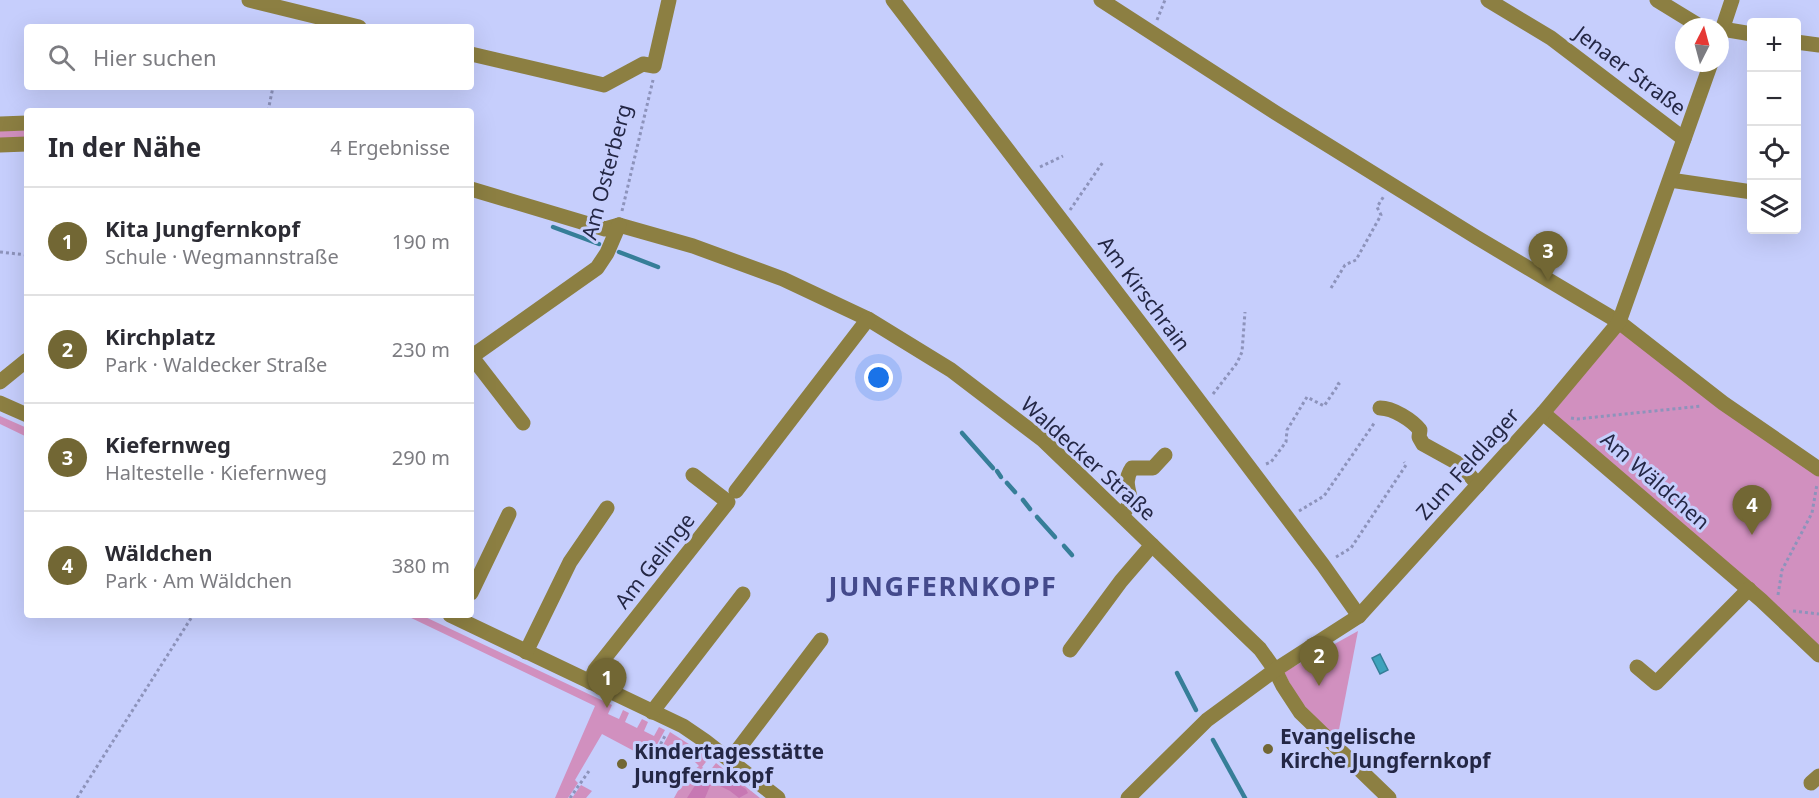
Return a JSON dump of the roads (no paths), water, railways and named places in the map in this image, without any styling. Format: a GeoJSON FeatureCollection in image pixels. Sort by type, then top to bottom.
{"type":"FeatureCollection","features":[{"type":"Feature","properties":{"kind":"street"},"geometry":{"type":"LineString","coordinates":[[249,0],[290,4],[349,24]]}},
{"type":"Feature","properties":{"kind":"street"},"geometry":{"type":"LineString","coordinates":[[474,55],[604,85],[644,64],[654,70],[669,0]]}},
{"type":"Feature","properties":{"kind":"street","name":"Am Kirschrain"},"geometry":{"type":"LineString","coordinates":[[892,0],[1062,220],[1323,565],[1359,616]]}},
{"type":"Feature","properties":{"kind":"street"},"geometry":{"type":"LineString","coordinates":[[1101,0],[1476,237],[1619,322],[1723,403],[1819,469]]}},
{"type":"Feature","properties":{"kind":"street","name":"Jenaer Straße"},"geometry":{"type":"LineString","coordinates":[[1488,0],[1551,38],[1684,139]]}},
{"type":"Feature","properties":{"kind":"street"},"geometry":{"type":"LineString","coordinates":[[1657,0],[1676,5],[1691,18]]}},
{"type":"Feature","properties":{"kind":"street"},"geometry":{"type":"LineString","coordinates":[[1726,18],[1732,0]]}},
{"type":"Feature","properties":{"kind":"street"},"geometry":{"type":"LineString","coordinates":[[1729,33],[1747,34]]}},
{"type":"Feature","properties":{"kind":"street"},"geometry":{"type":"LineString","coordinates":[[1801,43],[1819,45]]}},
{"type":"Feature","properties":{"kind":"street","name":"Zum Feldlager"},"geometry":{"type":"LineString","coordinates":[[1128,798],[1207,720],[1275,669],[1359,616],[1543,413],[1619,322],[1708,72]]}},
{"type":"Feature","properties":{"kind":"street"},"geometry":{"type":"LineString","coordinates":[[0,124],[24,123]]}},
{"type":"Feature","properties":{"kind":"street"},"geometry":{"type":"LineString","coordinates":[[0,145],[24,144]]}},
{"type":"Feature","properties":{"kind":"street"},"geometry":{"type":"LineString","coordinates":[[1670,180],[1747,191]]}},
{"type":"Feature","properties":{"kind":"street","name":"Waldecker Straße"},"geometry":{"type":"LineString","coordinates":[[474,190],[605,229],[619,225],[735,260],[783,279],[868,319],[951,370],[1043,440],[1260,649],[1275,669],[1300,712],[1389,798]]}},
{"type":"Feature","properties":{"kind":"street","name":"Am Osterberg"},"geometry":{"type":"LineString","coordinates":[[474,356],[597,268],[607,254],[619,225]]}},
{"type":"Feature","properties":{"kind":"street"},"geometry":{"type":"LineString","coordinates":[[736,491],[868,319]]}},
{"type":"Feature","properties":{"kind":"street"},"geometry":{"type":"LineString","coordinates":[[474,360],[523,423]]}},
{"type":"Feature","properties":{"kind":"street"},"geometry":{"type":"LineString","coordinates":[[0,382],[24,362]]}},
{"type":"Feature","properties":{"kind":"street"},"geometry":{"type":"LineString","coordinates":[[0,403],[24,414]]}},
{"type":"Feature","properties":{"kind":"street"},"geometry":{"type":"LineString","coordinates":[[1380,408],[1388,408],[1417,425],[1423,444],[1461,465],[1478,485]]}},
{"type":"Feature","properties":{"kind":"street","name":"Am Wäldchen"},"geometry":{"type":"LineString","coordinates":[[1543,413],[1749,589],[1819,655]]}},
{"type":"Feature","properties":{"kind":"street"},"geometry":{"type":"LineString","coordinates":[[1122,516],[1131,501],[1126,481],[1132,468],[1153,468],[1165,455]]}},
{"type":"Feature","properties":{"kind":"street","name":"Am Gelinge"},"geometry":{"type":"LineString","coordinates":[[590,682],[595,670],[728,502],[693,475]]}},
{"type":"Feature","properties":{"kind":"street"},"geometry":{"type":"LineString","coordinates":[[526,652],[570,562],[607,508]]}},
{"type":"Feature","properties":{"kind":"street"},"geometry":{"type":"LineString","coordinates":[[474,587],[509,514]]}},
{"type":"Feature","properties":{"kind":"street"},"geometry":{"type":"LineString","coordinates":[[1070,650],[1121,581],[1152,545]]}},
{"type":"Feature","properties":{"kind":"street"},"geometry":{"type":"LineString","coordinates":[[1637,667],[1656,683],[1749,589]]}},
{"type":"Feature","properties":{"kind":"street"},"geometry":{"type":"LineString","coordinates":[[652,712],[743,594]]}},
{"type":"Feature","properties":{"kind":"street"},"geometry":{"type":"LineString","coordinates":[[460,618],[682,726],[778,798]]}},
{"type":"Feature","properties":{"kind":"street"},"geometry":{"type":"LineString","coordinates":[[730,760],[821,640]]}},
{"type":"Feature","properties":{"kind":"water"},"geometry":{"type":"Polygon","coordinates":[[[1380,654],[1388,670],[1380,674],[1372,658],[1380,654]]]}},
{"type":"Feature","properties":{"kind":"waterway"},"geometry":{"type":"LineString","coordinates":[[553,227],[599,244]]}},
{"type":"Feature","properties":{"kind":"waterway"},"geometry":{"type":"LineString","coordinates":[[619,252],[658,267]]}},
{"type":"Feature","properties":{"kind":"waterway"},"geometry":{"type":"LineString","coordinates":[[962,433],[993,468]]}},
{"type":"Feature","properties":{"kind":"waterway"},"geometry":{"type":"LineString","coordinates":[[997,471],[1001,477]]}},
{"type":"Feature","properties":{"kind":"waterway"},"geometry":{"type":"LineString","coordinates":[[1007,483],[1015,492]]}},
{"type":"Feature","properties":{"kind":"waterway"},"geometry":{"type":"LineString","coordinates":[[1023,500],[1030,509]]}},
{"type":"Feature","properties":{"kind":"waterway"},"geometry":{"type":"LineString","coordinates":[[1037,517],[1055,537]]}},
{"type":"Feature","properties":{"kind":"waterway"},"geometry":{"type":"LineString","coordinates":[[1064,546],[1072,555]]}},
{"type":"Feature","properties":{"kind":"waterway"},"geometry":{"type":"LineString","coordinates":[[1177,673],[1196,710]]}},
{"type":"Feature","properties":{"kind":"waterway"},"geometry":{"type":"LineString","coordinates":[[1213,740],[1245,798]]}},
{"type":"Feature","properties":{"kind":"place","name":"Kiefernweg"},"geometry":{"type":"Point","coordinates":[1548,281]}},
{"type":"Feature","properties":{"kind":"place","name":"Wäldchen"},"geometry":{"type":"Point","coordinates":[1752,535]}},
{"type":"Feature","properties":{"kind":"place","name":"Kirchplatz"},"geometry":{"type":"Point","coordinates":[1319,686]}},
{"type":"Feature","properties":{"kind":"place","name":"Kita Jungfernkopf"},"geometry":{"type":"Point","coordinates":[607,708]}},
{"type":"Feature","properties":{"kind":"place","name":"Evangelische Kirche Jungfernkopf"},"geometry":{"type":"Point","coordinates":[1268,749]}},
{"type":"Feature","properties":{"kind":"place","name":"Kindertagesstätte Jungfernkopf"},"geometry":{"type":"Point","coordinates":[622,764]}},
{"type":"Feature","properties":{"kind":"district","name":"JUNGFERNKOPF"},"geometry":{"type":"Point","coordinates":[943,587]}}]}
